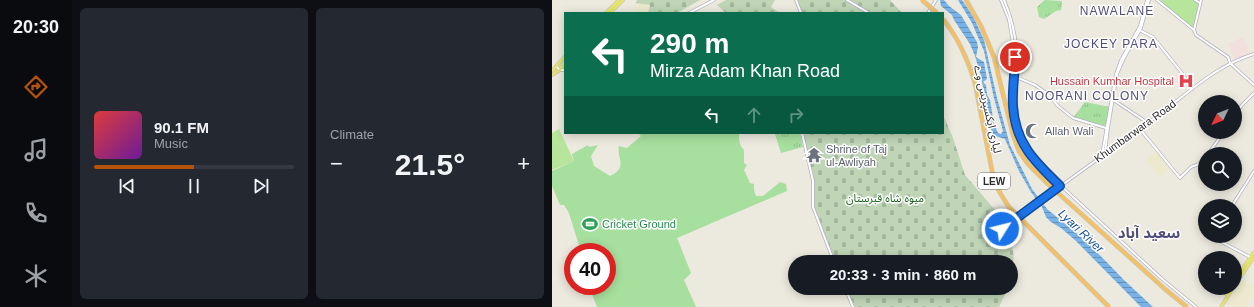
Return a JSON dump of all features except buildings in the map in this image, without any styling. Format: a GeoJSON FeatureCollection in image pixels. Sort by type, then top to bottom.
{"type":"FeatureCollection","features":[{"type":"Feature","properties":{"kind":"highway"},"geometry":{"type":"LineString","coordinates":[[922,0],[936,12]]}},
{"type":"Feature","properties":{"kind":"highway","name":"لیاری ایکسپریس وے"},"geometry":{"type":"LineString","coordinates":[[966,0],[979,20],[990,47],[998,72],[1011,130],[1017,146],[1025,160],[1044,181],[1170,294],[1187,307]]}},
{"type":"Feature","properties":{"kind":"highway","name":"لیاری ایکسپریس وے"},"geometry":{"type":"LineString","coordinates":[[944,21],[958,41],[971,69],[993,176],[1002,198],[1014,212],[1110,307]]}},
{"type":"Feature","properties":{"kind":"main road"},"geometry":{"type":"LineString","coordinates":[[607,12],[619,0]]}},
{"type":"Feature","properties":{"kind":"main road"},"geometry":{"type":"LineString","coordinates":[[611,12],[623,0]]}},
{"type":"Feature","properties":{"kind":"main road"},"geometry":{"type":"LineString","coordinates":[[692,12],[714,0]]}},
{"type":"Feature","properties":{"kind":"main road"},"geometry":{"type":"LineString","coordinates":[[796,0],[801,12]]}},
{"type":"Feature","properties":{"kind":"main road"},"geometry":{"type":"LineString","coordinates":[[847,0],[867,12]]}},
{"type":"Feature","properties":{"kind":"main road"},"geometry":{"type":"LineString","coordinates":[[929,12],[936,0]]}},
{"type":"Feature","properties":{"kind":"main road"},"geometry":{"type":"LineString","coordinates":[[1002,0],[1011,20],[1014,32],[1017,57],[1015,109],[1018,126],[1022,137],[1036,158],[1062,185]]}},
{"type":"Feature","properties":{"kind":"main road"},"geometry":{"type":"LineString","coordinates":[[1002,0],[1009,20],[1014,49],[1013,108],[1018,132],[1024,147],[1031,156],[1161,278],[1196,307]]}},
{"type":"Feature","properties":{"kind":"main road"},"geometry":{"type":"LineString","coordinates":[[1102,155],[1116,71],[1139,30],[1148,0]]}},
{"type":"Feature","properties":{"kind":"main road"},"geometry":{"type":"LineString","coordinates":[[1157,0],[1194,30],[1196,35],[1228,57],[1230,63],[1254,85]]}},
{"type":"Feature","properties":{"kind":"main road"},"geometry":{"type":"LineString","coordinates":[[1195,0],[1200,3]]}},
{"type":"Feature","properties":{"kind":"main road"},"geometry":{"type":"LineString","coordinates":[[1194,30],[1201,0]]}},
{"type":"Feature","properties":{"kind":"main road"},"geometry":{"type":"LineString","coordinates":[[1139,30],[1152,37],[1182,73],[1192,89]]}},
{"type":"Feature","properties":{"kind":"main road","name":"Khumbarwara Road"},"geometry":{"type":"LineString","coordinates":[[1002,229],[1139,128],[1148,123],[1212,73],[1230,63],[1254,54]]}},
{"type":"Feature","properties":{"kind":"main road"},"geometry":{"type":"LineString","coordinates":[[552,71],[564,57]]}},
{"type":"Feature","properties":{"kind":"main road"},"geometry":{"type":"LineString","coordinates":[[552,75],[560,70],[564,64]]}},
{"type":"Feature","properties":{"kind":"main road"},"geometry":{"type":"LineString","coordinates":[[557,66],[560,70]]}},
{"type":"Feature","properties":{"kind":"main road"},"geometry":{"type":"LineString","coordinates":[[1016,77],[1035,85],[1048,94],[1058,106],[1073,118],[1107,128]]}},
{"type":"Feature","properties":{"kind":"main road"},"geometry":{"type":"LineString","coordinates":[[1242,105],[1254,93]]}},
{"type":"Feature","properties":{"kind":"main road"},"geometry":{"type":"LineString","coordinates":[[1112,99],[1148,123]]}},
{"type":"Feature","properties":{"kind":"main road"},"geometry":{"type":"LineString","coordinates":[[1105,153],[1107,128]]}},
{"type":"Feature","properties":{"kind":"main road"},"geometry":{"type":"LineString","coordinates":[[1139,128],[1180,178],[1192,167],[1198,165]]}},
{"type":"Feature","properties":{"kind":"main road"},"geometry":{"type":"LineString","coordinates":[[802,134],[813,181],[813,207],[831,255]]}},
{"type":"Feature","properties":{"kind":"main road"},"geometry":{"type":"LineString","coordinates":[[1236,199],[1254,171]]}},
{"type":"Feature","properties":{"kind":"main road"},"geometry":{"type":"LineString","coordinates":[[1225,243],[1253,258]]}},
{"type":"Feature","properties":{"kind":"main road"},"geometry":{"type":"LineString","coordinates":[[1242,274],[1253,258],[1254,252]]}},
{"type":"Feature","properties":{"kind":"main road"},"geometry":{"type":"LineString","coordinates":[[1242,271],[1253,258]]}},
{"type":"Feature","properties":{"kind":"main road"},"geometry":{"type":"LineString","coordinates":[[848,295],[853,307]]}},
{"type":"Feature","properties":{"kind":"main road"},"geometry":{"type":"LineString","coordinates":[[1220,307],[1227,295]]}},
{"type":"Feature","properties":{"kind":"shaded area"},"geometry":{"type":"Polygon","coordinates":[[[636,3],[650,4],[648,12],[633,11],[636,3]]]}},
{"type":"Feature","properties":{"kind":"shaded area"},"geometry":{"type":"Polygon","coordinates":[[[1243,37],[1251,55],[1236,61],[1228,44],[1243,37]]]}},
{"type":"Feature","properties":{"kind":"shaded area"},"geometry":{"type":"Polygon","coordinates":[[[1158,150],[1172,168],[1160,177],[1146,160],[1158,150]]]}},
{"type":"Feature","properties":{"kind":"shaded area"},"geometry":{"type":"Polygon","coordinates":[[[1242,279],[1254,287],[1254,292],[1245,307],[1233,307],[1223,301],[1227,295],[1242,295],[1242,279]]]}},
{"type":"Feature","properties":{"kind":"green space"},"geometry":{"type":"Polygon","coordinates":[[[637,0],[700,0],[679,12],[648,12],[650,5],[636,3],[637,0]]]}},
{"type":"Feature","properties":{"kind":"green space"},"geometry":{"type":"Polygon","coordinates":[[[726,0],[775,0],[771,7],[778,12],[725,12],[717,5],[726,0]]]}},
{"type":"Feature","properties":{"kind":"green space"},"geometry":{"type":"Polygon","coordinates":[[[797,0],[890,0],[901,12],[801,12],[797,0]]]}},
{"type":"Feature","properties":{"kind":"green space"},"geometry":{"type":"Polygon","coordinates":[[[1045,0],[1062,1],[1061,10],[1056,11],[1044,19],[1039,17],[1037,7],[1045,0]]]}},
{"type":"Feature","properties":{"kind":"green space"},"geometry":{"type":"Polygon","coordinates":[[[1161,0],[1195,0],[1200,3],[1194,30],[1160,2],[1161,0]]]}},
{"type":"Feature","properties":{"kind":"green space"},"geometry":{"type":"Polygon","coordinates":[[[1085,102],[1110,107],[1107,126],[1073,118],[1085,102]]]}},
{"type":"Feature","properties":{"kind":"green space","name":"میوہ شاہ قبرستان"},"geometry":{"type":"Polygon","coordinates":[[[944,117],[953,138],[965,175],[995,210],[986,218],[999,231],[1002,229],[1009,241],[1014,255],[833,255],[814,209],[814,179],[803,134],[944,134],[944,117]]]}},
{"type":"Feature","properties":{"kind":"green space"},"geometry":{"type":"Polygon","coordinates":[[[559,129],[574,161],[552,170],[552,133],[559,129]]]}},
{"type":"Feature","properties":{"kind":"green space"},"geometry":{"type":"Polygon","coordinates":[[[639,134],[739,134],[740,144],[744,150],[744,163],[747,165],[744,170],[750,183],[754,184],[756,196],[763,196],[780,182],[786,184],[787,191],[677,238],[691,273],[684,280],[696,307],[597,307],[592,295],[616,295],[616,243],[578,243],[569,213],[564,205],[560,205],[552,186],[552,171],[574,161],[572,154],[588,145],[589,147],[598,145],[591,156],[594,166],[610,176],[616,173],[620,166],[619,146],[627,148],[641,136],[639,134]]]}},
{"type":"Feature","properties":{"kind":"green space"},"geometry":{"type":"Polygon","coordinates":[[[775,134],[800,134],[803,147],[781,153],[775,134]]]}},
{"type":"Feature","properties":{"kind":"green space"},"geometry":{"type":"Polygon","coordinates":[[[850,295],[1005,295],[999,307],[855,307],[850,295]]]}},
{"type":"Feature","properties":{"kind":"water"},"geometry":{"type":"Polygon","coordinates":[[[940,0],[944,0],[961,15],[977,42],[978,47],[976,57],[984,62],[987,79],[983,82],[986,85],[987,95],[990,100],[994,124],[998,133],[1001,134],[1003,131],[984,51],[972,23],[958,0],[962,0],[973,16],[984,40],[997,98],[1010,145],[1032,189],[1047,209],[1087,242],[1153,307],[1141,307],[1076,241],[1046,217],[1042,207],[1019,171],[1005,139],[992,135],[981,76],[975,56],[970,44],[952,15],[941,6],[940,0]]]}},
{"type":"Feature","properties":{"kind":"place","name":"Hussain Kumhar Hospital"},"geometry":{"type":"Point","coordinates":[1186,81]}},
{"type":"Feature","properties":{"kind":"place","name":"Allah Wali"},"geometry":{"type":"Point","coordinates":[1033,131]}},
{"type":"Feature","properties":{"kind":"place","name":"Shrine of Taj ul-Awliyah"},"geometry":{"type":"Point","coordinates":[814,155]}},
{"type":"Feature","properties":{"kind":"place","name":"Cricket Ground"},"geometry":{"type":"Point","coordinates":[590,224]}},
{"type":"Feature","properties":{"kind":"district","name":"NAWALANE"},"geometry":{"type":"Point","coordinates":[1117,11]}},
{"type":"Feature","properties":{"kind":"district","name":"JOCKEY PARA"},"geometry":{"type":"Point","coordinates":[1111,44]}},
{"type":"Feature","properties":{"kind":"district","name":"NOORANI COLONY"},"geometry":{"type":"Point","coordinates":[1087,96]}},
{"type":"Feature","properties":{"kind":"district","name":"سعید آباد"},"geometry":{"type":"Point","coordinates":[1149,233]}},
{"type":"Feature","properties":{"kind":"route"},"geometry":{"type":"LineString","coordinates":[[1002,229],[1060,186],[1031,156],[1024,147],[1018,132],[1013,108],[1015,57]]}},
{"type":"Feature","properties":{"kind":"water label","name":"Lyari River"},"geometry":{"type":"Point","coordinates":[1081,231]}}]}
